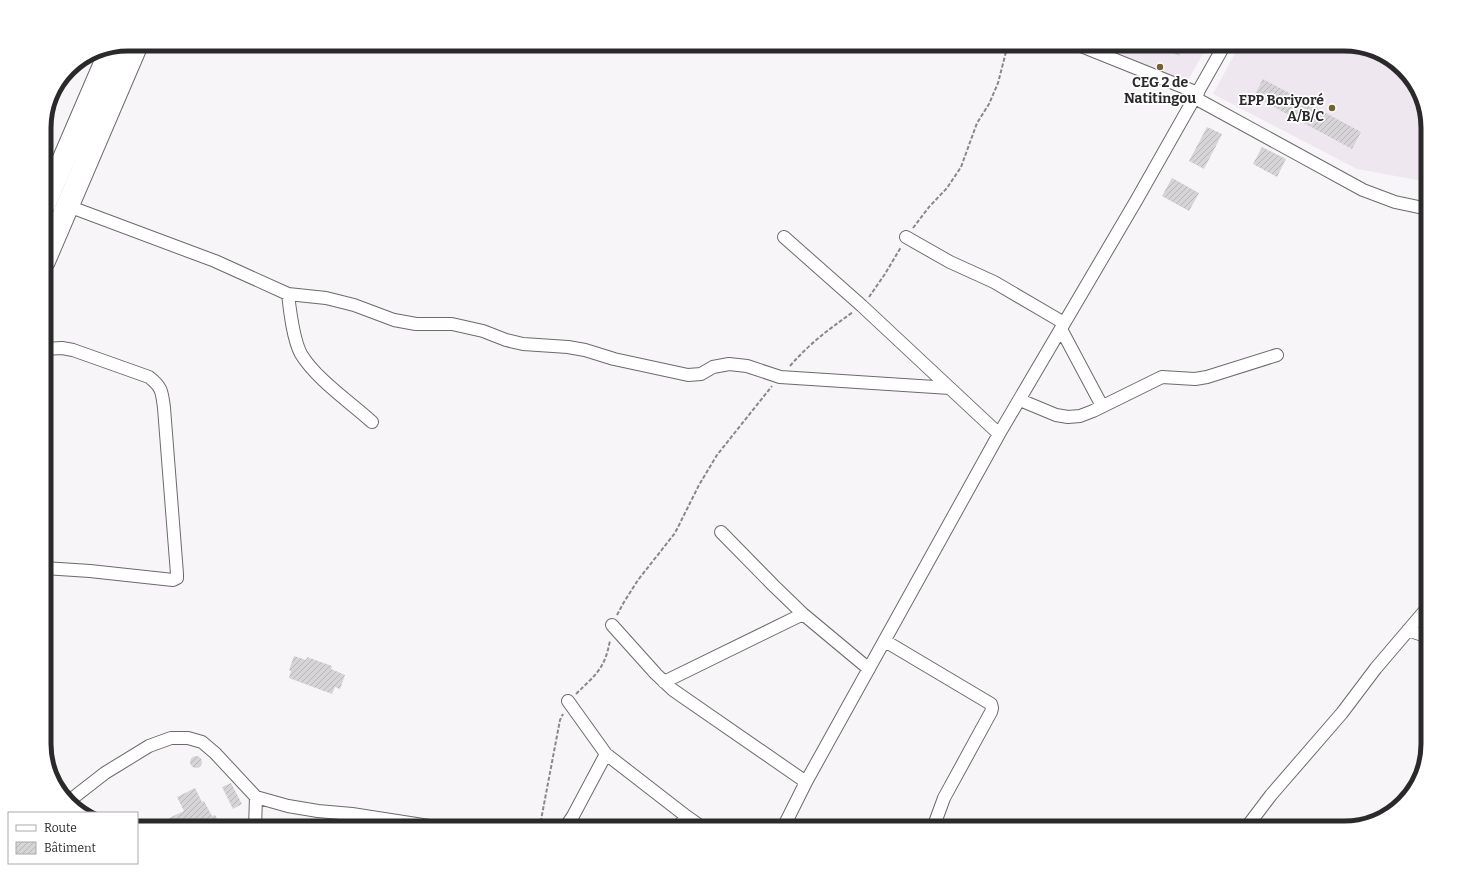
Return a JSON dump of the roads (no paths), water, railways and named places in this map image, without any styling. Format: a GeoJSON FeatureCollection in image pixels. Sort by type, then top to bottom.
{"type":"FeatureCollection","features":[{"type":"Feature","properties":{"kind":"highway"},"geometry":{"type":"LineString","coordinates":[[51,245],[134,51]]}},
{"type":"Feature","properties":{"kind":"highway"},"geometry":{"type":"LineString","coordinates":[[51,189],[109,54]]}},
{"type":"Feature","properties":{"kind":"street"},"geometry":{"type":"LineString","coordinates":[[1093,51],[1197,95],[1362,190],[1395,202],[1421,208]]}},
{"type":"Feature","properties":{"kind":"street"},"geometry":{"type":"LineString","coordinates":[[786,821],[806,782],[868,669],[999,434],[1197,95],[1220,51]]}},
{"type":"Feature","properties":{"kind":"street"},"geometry":{"type":"LineString","coordinates":[[68,206],[215,261],[288,294],[326,298],[354,305],[394,320],[416,324],[452,324],[483,331],[506,340],[523,344],[568,347],[585,350],[688,375],[701,374],[713,367],[729,364],[746,366],[780,378],[950,388]]}},
{"type":"Feature","properties":{"kind":"street"},"geometry":{"type":"LineString","coordinates":[[784,237],[862,306],[999,434]]}},
{"type":"Feature","properties":{"kind":"street"},"geometry":{"type":"LineString","coordinates":[[906,238],[950,262],[994,282],[1062,326],[1102,406]]}},
{"type":"Feature","properties":{"kind":"street"},"geometry":{"type":"LineString","coordinates":[[288,294],[291,323],[301,353],[317,373],[372,422]]}},
{"type":"Feature","properties":{"kind":"street"},"geometry":{"type":"LineString","coordinates":[[51,349],[62,348],[73,350],[149,377],[158,384],[162,394],[164,408],[177,578],[173,580],[51,568]]}},
{"type":"Feature","properties":{"kind":"street"},"geometry":{"type":"LineString","coordinates":[[1020,400],[1056,415],[1068,417],[1080,416],[1162,377],[1195,379],[1207,377],[1277,355]]}},
{"type":"Feature","properties":{"kind":"street"},"geometry":{"type":"LineString","coordinates":[[721,532],[803,614],[868,669]]}},
{"type":"Feature","properties":{"kind":"street"},"geometry":{"type":"LineString","coordinates":[[664,682],[803,614]]}},
{"type":"Feature","properties":{"kind":"street"},"geometry":{"type":"LineString","coordinates":[[1251,821],[1271,794],[1342,713],[1376,668],[1421,615]]}},
{"type":"Feature","properties":{"kind":"street"},"geometry":{"type":"LineString","coordinates":[[612,625],[673,690],[806,782]]}},
{"type":"Feature","properties":{"kind":"street"},"geometry":{"type":"LineString","coordinates":[[1408,630],[1421,635]]}},
{"type":"Feature","properties":{"kind":"street"},"geometry":{"type":"LineString","coordinates":[[884,640],[990,704],[992,708],[992,712],[944,798],[936,821]]}},
{"type":"Feature","properties":{"kind":"street"},"geometry":{"type":"LineString","coordinates":[[568,702],[606,754],[693,821]]}},
{"type":"Feature","properties":{"kind":"street"},"geometry":{"type":"LineString","coordinates":[[73,798],[105,773],[149,746],[171,738],[188,738],[202,742],[215,753],[256,798],[288,806],[318,811],[352,814],[397,821]]}},
{"type":"Feature","properties":{"kind":"street"},"geometry":{"type":"LineString","coordinates":[[570,821],[606,754]]}},
{"type":"Feature","properties":{"kind":"street"},"geometry":{"type":"LineString","coordinates":[[255,821],[256,798]]}},
{"type":"Feature","properties":{"kind":"street"},"geometry":{"type":"LineString","coordinates":[[683,821],[686,816]]}},
{"type":"Feature","properties":{"kind":"place","name":"CEG 2 de Natitingou"},"geometry":{"type":"Point","coordinates":[1160,67]}},
{"type":"Feature","properties":{"kind":"place","name":"EPP Boriyoré A/B/C"},"geometry":{"type":"Point","coordinates":[1332,108]}}]}
